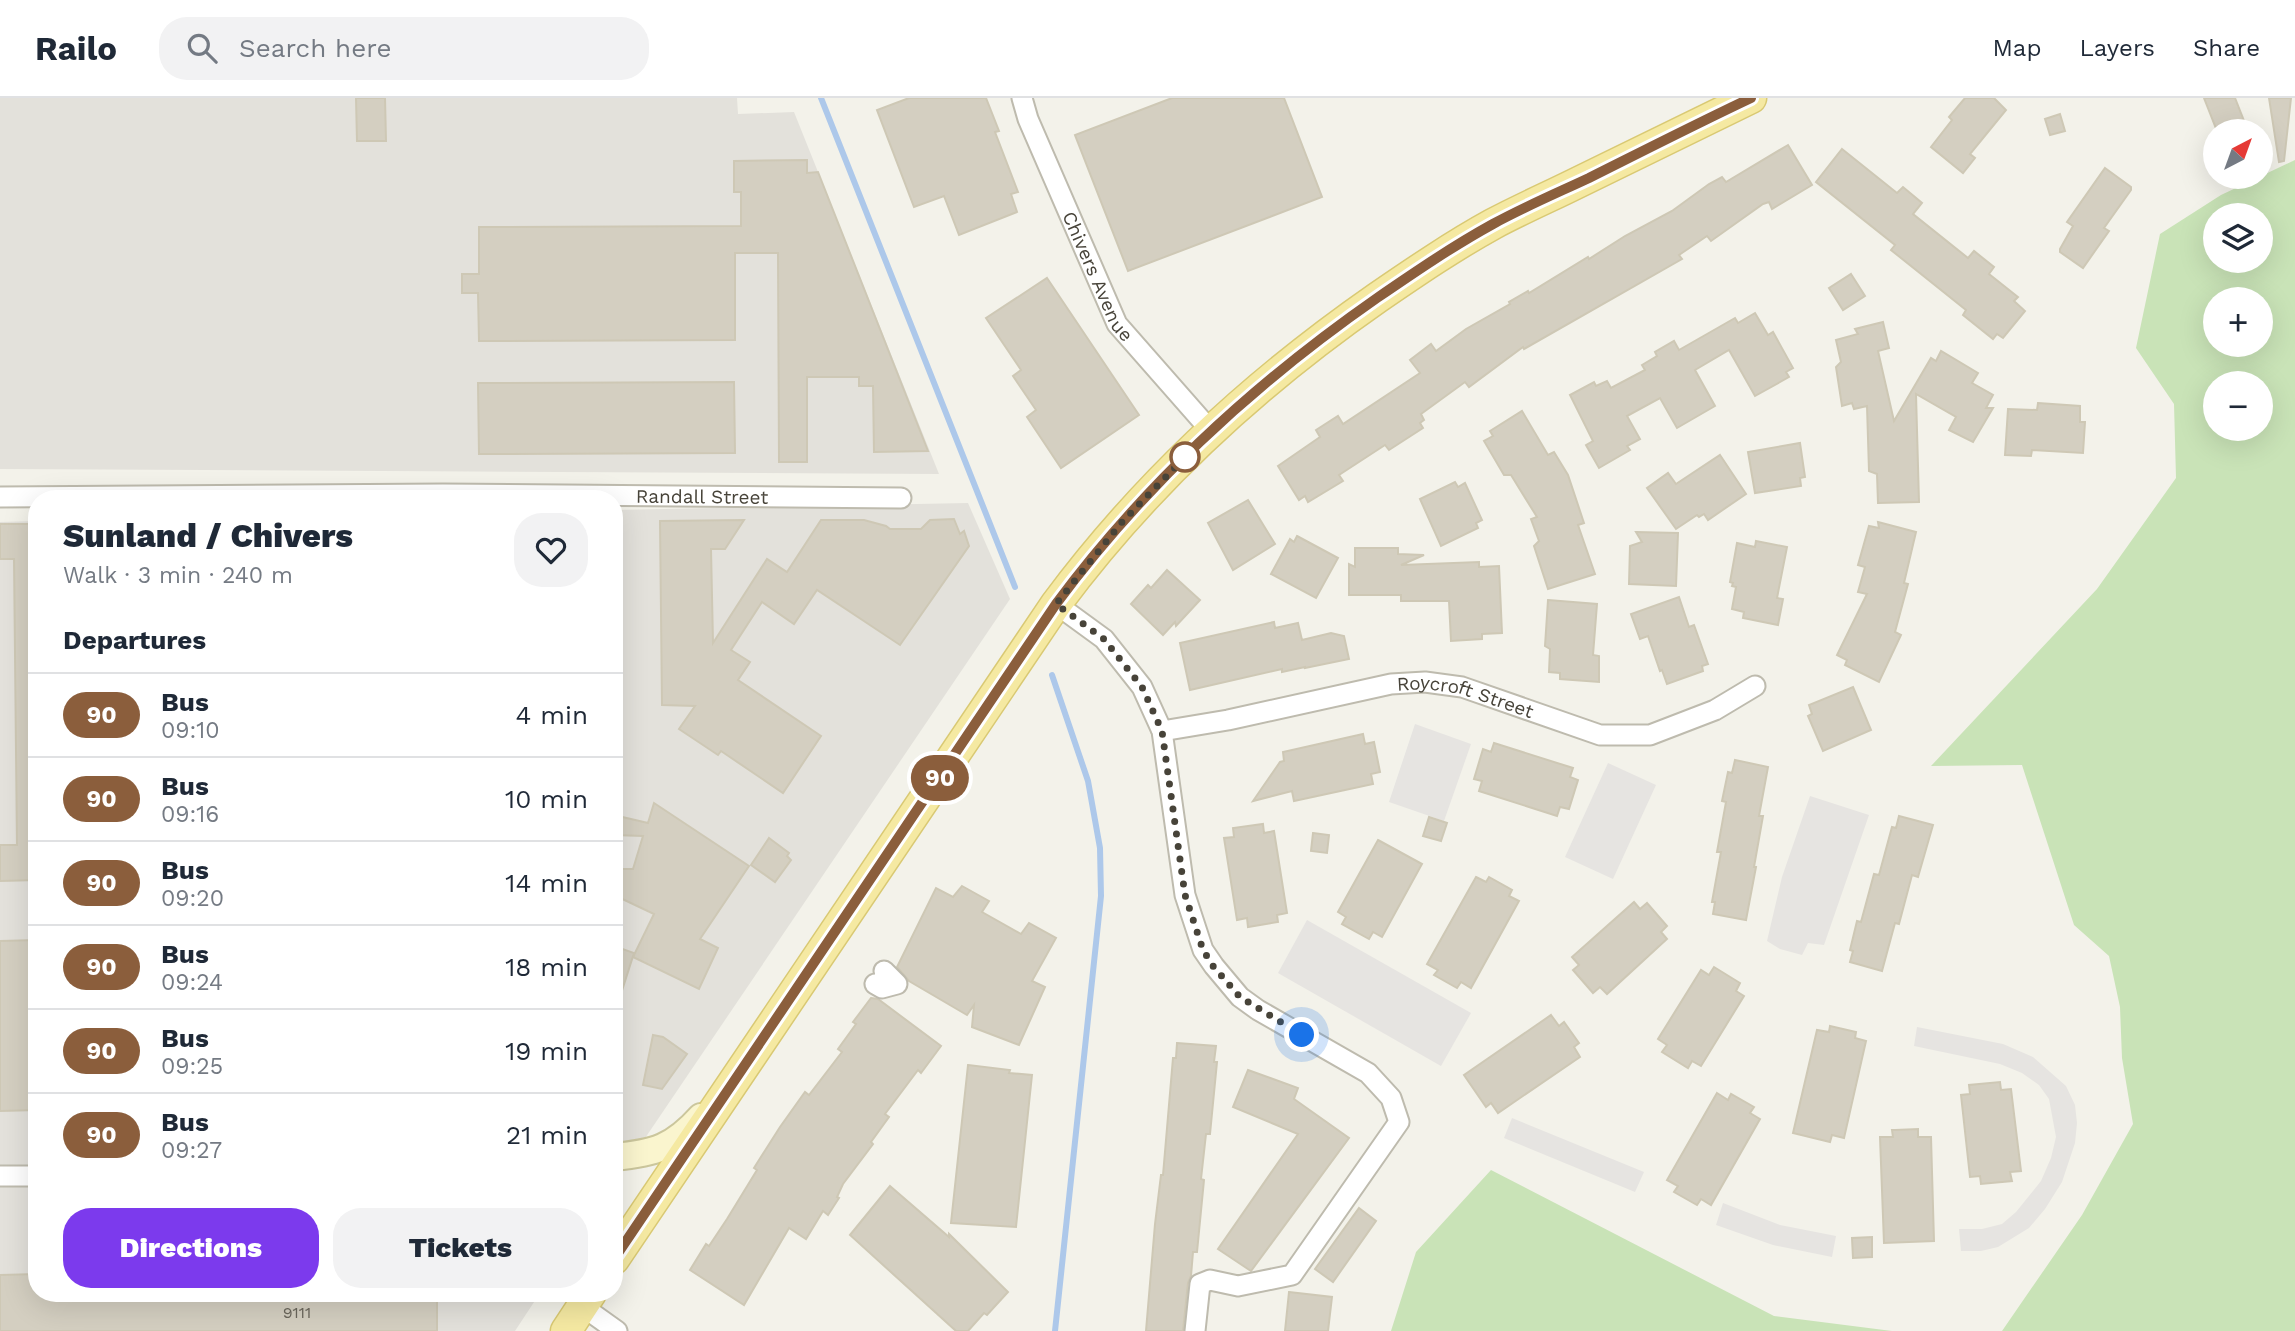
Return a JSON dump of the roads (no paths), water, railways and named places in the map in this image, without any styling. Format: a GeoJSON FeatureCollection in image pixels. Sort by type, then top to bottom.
{"type":"FeatureCollection","features":[{"type":"Feature","properties":{"kind":"main road"},"geometry":{"type":"LineString","coordinates":[[623,1235],[740,1075],[1056,604],[1122,522],[1211,431],[1273,375],[1427,263],[1494,224],[1751,98]]}},
{"type":"Feature","properties":{"kind":"main road"},"geometry":{"type":"LineString","coordinates":[[566,1331],[585,1302]]}},
{"type":"Feature","properties":{"kind":"street","name":"Chivers Avenue"},"geometry":{"type":"LineString","coordinates":[[1022,98],[1028,119],[1116,324],[1211,431]]}},
{"type":"Feature","properties":{"kind":"street","name":"Randall Street"},"geometry":{"type":"LineString","coordinates":[[0,497],[28,497]]}},
{"type":"Feature","properties":{"kind":"street","name":"Randall Street"},"geometry":{"type":"LineString","coordinates":[[623,497],[901,498]]}},
{"type":"Feature","properties":{"kind":"street"},"geometry":{"type":"LineString","coordinates":[[1056,604],[1104,639],[1142,687],[1162,731],[1185,895],[1203,950],[1213,966],[1240,997],[1258,1010],[1368,1073],[1381,1084],[1391,1098],[1399,1122],[1292,1275],[1238,1286],[1210,1280],[1200,1284],[1195,1331]]}},
{"type":"Feature","properties":{"kind":"street","name":"Roycroft Street"},"geometry":{"type":"LineString","coordinates":[[1162,731],[1228,720],[1391,684],[1425,681],[1462,687],[1600,735],[1650,735],[1714,710],[1755,686]]}},
{"type":"Feature","properties":{"kind":"street"},"geometry":{"type":"LineString","coordinates":[[623,1156],[649,1153],[684,1136],[740,1075]]}},
{"type":"Feature","properties":{"kind":"street"},"geometry":{"type":"LineString","coordinates":[[0,1176],[28,1176]]}},
{"type":"Feature","properties":{"kind":"street"},"geometry":{"type":"LineString","coordinates":[[588,1302],[617,1331]]}},
{"type":"Feature","properties":{"kind":"waterway"},"geometry":{"type":"LineString","coordinates":[[821,98],[1015,587]]}},
{"type":"Feature","properties":{"kind":"waterway"},"geometry":{"type":"LineString","coordinates":[[1052,675],[1088,781],[1100,848],[1101,896],[1055,1331]]}}]}
